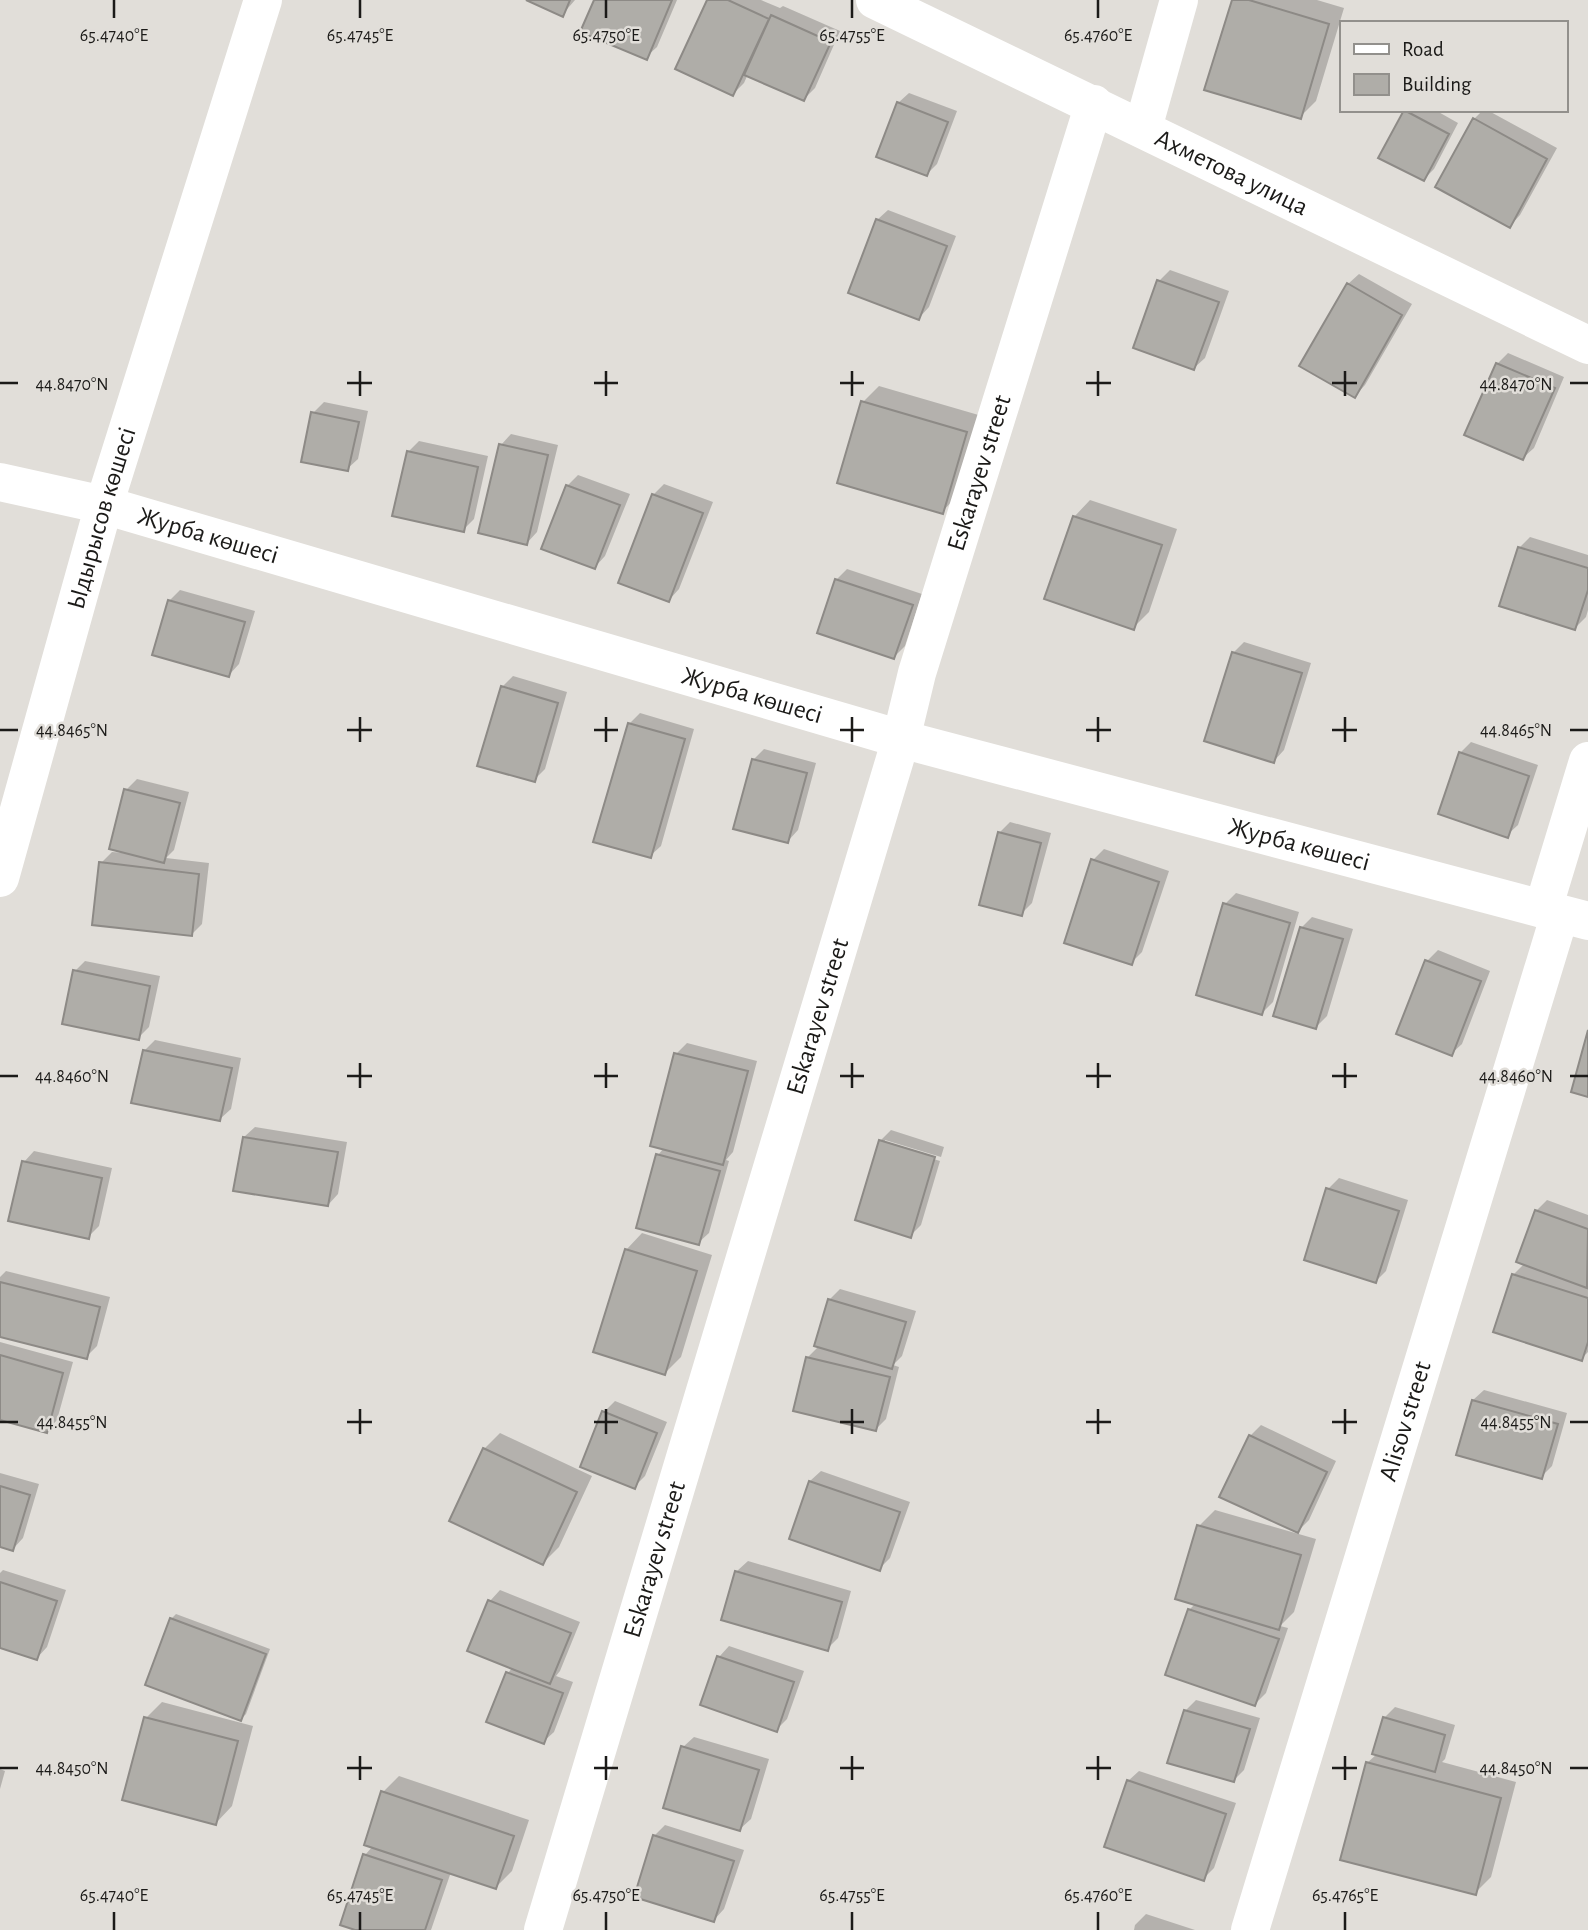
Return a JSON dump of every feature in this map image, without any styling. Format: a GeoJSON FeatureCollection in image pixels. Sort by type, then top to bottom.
{"type":"FeatureCollection","features":[{"type":"Feature","properties":{"kind":"street","name":"Ыдырысов көшесі"},"geometry":{"type":"LineString","coordinates":[[0,878],[104,505],[263,0]]}},
{"type":"Feature","properties":{"kind":"street","name":"Ахметова улица"},"geometry":{"type":"LineString","coordinates":[[875,0],[1588,345]]}},
{"type":"Feature","properties":{"kind":"street"},"geometry":{"type":"LineString","coordinates":[[1143,128],[1179,0]]}},
{"type":"Feature","properties":{"kind":"street","name":"Eskarayev street"},"geometry":{"type":"LineString","coordinates":[[543,1930],[901,739],[917,673],[1094,104]]}},
{"type":"Feature","properties":{"kind":"street","name":"Журба көшесі"},"geometry":{"type":"LineString","coordinates":[[0,481],[104,505],[901,739],[1563,914]]}},
{"type":"Feature","properties":{"kind":"street","name":"Alisov street"},"geometry":{"type":"LineString","coordinates":[[1250,1930],[1563,914],[1588,761]]}},
{"type":"Feature","properties":{"kind":"building"},"geometry":{"type":"Polygon","coordinates":[[[526,0],[570,0],[563,17],[526,0]]]}},
{"type":"Feature","properties":{"kind":"building"},"geometry":{"type":"Polygon","coordinates":[[[594,0],[672,0],[647,60],[580,32],[594,0]]]}},
{"type":"Feature","properties":{"kind":"building"},"geometry":{"type":"Polygon","coordinates":[[[707,0],[728,0],[769,19],[733,96],[675,69],[707,0]]]}},
{"type":"Feature","properties":{"kind":"building"},"geometry":{"type":"Polygon","coordinates":[[[1232,0],[1249,0],[1329,24],[1301,119],[1204,90],[1232,0]]]}},
{"type":"Feature","properties":{"kind":"building"},"geometry":{"type":"Polygon","coordinates":[[[771,15],[831,42],[804,101],[744,75],[771,15]]]}},
{"type":"Feature","properties":{"kind":"building"},"geometry":{"type":"Polygon","coordinates":[[[897,102],[948,122],[927,176],[876,157],[897,102]]]}},
{"type":"Feature","properties":{"kind":"building"},"geometry":{"type":"Polygon","coordinates":[[[1403,112],[1449,134],[1424,181],[1378,158],[1403,112]]]}},
{"type":"Feature","properties":{"kind":"building"},"geometry":{"type":"Polygon","coordinates":[[[1473,118],[1547,159],[1510,228],[1435,187],[1473,118]]]}},
{"type":"Feature","properties":{"kind":"building"},"geometry":{"type":"Polygon","coordinates":[[[876,219],[947,246],[919,320],[848,293],[876,219]]]}},
{"type":"Feature","properties":{"kind":"building"},"geometry":{"type":"Polygon","coordinates":[[[1157,280],[1219,302],[1194,370],[1133,348],[1157,280]]]}},
{"type":"Feature","properties":{"kind":"building"},"geometry":{"type":"Polygon","coordinates":[[[1347,283],[1402,315],[1355,398],[1299,366],[1347,283]]]}},
{"type":"Feature","properties":{"kind":"building"},"geometry":{"type":"Polygon","coordinates":[[[1496,363],[1555,388],[1523,460],[1464,435],[1496,363]]]}},
{"type":"Feature","properties":{"kind":"building"},"geometry":{"type":"Polygon","coordinates":[[[861,401],[967,432],[943,514],[837,483],[861,401]]]}},
{"type":"Feature","properties":{"kind":"building"},"geometry":{"type":"Polygon","coordinates":[[[311,412],[359,422],[348,471],[301,462],[311,412]]]}},
{"type":"Feature","properties":{"kind":"building"},"geometry":{"type":"Polygon","coordinates":[[[499,444],[548,455],[527,545],[478,533],[499,444]]]}},
{"type":"Feature","properties":{"kind":"building"},"geometry":{"type":"Polygon","coordinates":[[[407,451],[478,467],[464,532],[392,516],[407,451]]]}},
{"type":"Feature","properties":{"kind":"building"},"geometry":{"type":"Polygon","coordinates":[[[566,485],[620,505],[595,569],[541,549],[566,485]]]}},
{"type":"Feature","properties":{"kind":"building"},"geometry":{"type":"Polygon","coordinates":[[[652,494],[703,513],[669,602],[618,583],[652,494]]]}},
{"type":"Feature","properties":{"kind":"building"},"geometry":{"type":"Polygon","coordinates":[[[1073,516],[1162,545],[1134,630],[1044,599],[1073,516]]]}},
{"type":"Feature","properties":{"kind":"building"},"geometry":{"type":"Polygon","coordinates":[[[1518,547],[1588,568],[1588,590],[1575,630],[1499,606],[1518,547]]]}},
{"type":"Feature","properties":{"kind":"building"},"geometry":{"type":"Polygon","coordinates":[[[835,579],[913,605],[894,659],[817,633],[835,579]]]}},
{"type":"Feature","properties":{"kind":"building"},"geometry":{"type":"Polygon","coordinates":[[[168,600],[245,622],[229,677],[152,655],[168,600]]]}},
{"type":"Feature","properties":{"kind":"building"},"geometry":{"type":"Polygon","coordinates":[[[1232,652],[1302,673],[1274,763],[1204,741],[1232,652]]]}},
{"type":"Feature","properties":{"kind":"building"},"geometry":{"type":"Polygon","coordinates":[[[501,686],[558,703],[535,782],[477,766],[501,686]]]}},
{"type":"Feature","properties":{"kind":"building"},"geometry":{"type":"Polygon","coordinates":[[[628,723],[685,739],[651,858],[593,842],[628,723]]]}},
{"type":"Feature","properties":{"kind":"building"},"geometry":{"type":"Polygon","coordinates":[[[1459,752],[1529,776],[1508,838],[1438,814],[1459,752]]]}},
{"type":"Feature","properties":{"kind":"building"},"geometry":{"type":"Polygon","coordinates":[[[752,759],[807,773],[788,843],[733,829],[752,759]]]}},
{"type":"Feature","properties":{"kind":"building"},"geometry":{"type":"Polygon","coordinates":[[[124,789],[180,803],[164,863],[109,849],[124,789]]]}},
{"type":"Feature","properties":{"kind":"building"},"geometry":{"type":"Polygon","coordinates":[[[998,832],[1041,843],[1022,916],[979,905],[998,832]]]}},
{"type":"Feature","properties":{"kind":"building"},"geometry":{"type":"Polygon","coordinates":[[[1091,859],[1159,882],[1132,965],[1064,943],[1091,859]]]}},
{"type":"Feature","properties":{"kind":"building"},"geometry":{"type":"Polygon","coordinates":[[[99,862],[199,874],[192,936],[92,925],[99,862]]]}},
{"type":"Feature","properties":{"kind":"building"},"geometry":{"type":"Polygon","coordinates":[[[1223,903],[1290,923],[1262,1015],[1196,995],[1223,903]]]}},
{"type":"Feature","properties":{"kind":"building"},"geometry":{"type":"Polygon","coordinates":[[[1300,927],[1343,939],[1316,1029],[1273,1016],[1300,927]]]}},
{"type":"Feature","properties":{"kind":"building"},"geometry":{"type":"Polygon","coordinates":[[[1425,960],[1481,981],[1452,1056],[1396,1034],[1425,960]]]}},
{"type":"Feature","properties":{"kind":"building"},"geometry":{"type":"Polygon","coordinates":[[[73,970],[150,986],[139,1040],[62,1024],[73,970]]]}},
{"type":"Feature","properties":{"kind":"building"},"geometry":{"type":"Polygon","coordinates":[[[1588,1030],[1588,1097],[1571,1092],[1588,1030]]]}},
{"type":"Feature","properties":{"kind":"building"},"geometry":{"type":"Polygon","coordinates":[[[143,1050],[232,1068],[220,1121],[131,1103],[143,1050]]]}},
{"type":"Feature","properties":{"kind":"building"},"geometry":{"type":"Polygon","coordinates":[[[674,1053],[748,1071],[723,1165],[650,1146],[674,1053]]]}},
{"type":"Feature","properties":{"kind":"building"},"geometry":{"type":"Polygon","coordinates":[[[243,1137],[338,1152],[328,1206],[233,1191],[243,1137]]]}},
{"type":"Feature","properties":{"kind":"building"},"geometry":{"type":"Polygon","coordinates":[[[879,1140],[935,1157],[911,1238],[855,1220],[879,1140]]]}},
{"type":"Feature","properties":{"kind":"building"},"geometry":{"type":"Polygon","coordinates":[[[656,1154],[720,1171],[699,1245],[636,1228],[656,1154]]]}},
{"type":"Feature","properties":{"kind":"building"},"geometry":{"type":"Polygon","coordinates":[[[22,1161],[102,1178],[89,1239],[8,1221],[22,1161]]]}},
{"type":"Feature","properties":{"kind":"building"},"geometry":{"type":"Polygon","coordinates":[[[1326,1188],[1399,1211],[1376,1283],[1304,1260],[1326,1188]]]}},
{"type":"Feature","properties":{"kind":"building"},"geometry":{"type":"Polygon","coordinates":[[[1535,1210],[1588,1229],[1587,1288],[1516,1262],[1535,1210]]]}},
{"type":"Feature","properties":{"kind":"building"},"geometry":{"type":"Polygon","coordinates":[[[625,1249],[697,1271],[665,1375],[593,1352],[625,1249]]]}},
{"type":"Feature","properties":{"kind":"building"},"geometry":{"type":"Polygon","coordinates":[[[1512,1274],[1588,1298],[1588,1342],[1582,1361],[1493,1332],[1512,1274]]]}},
{"type":"Feature","properties":{"kind":"building"},"geometry":{"type":"Polygon","coordinates":[[[0,1282],[100,1307],[87,1359],[0,1337],[0,1282]]]}},
{"type":"Feature","properties":{"kind":"building"},"geometry":{"type":"Polygon","coordinates":[[[828,1299],[906,1322],[892,1369],[814,1346],[828,1299]]]}},
{"type":"Feature","properties":{"kind":"building"},"geometry":{"type":"Polygon","coordinates":[[[0,1355],[63,1373],[47,1433],[0,1420],[0,1355]]]}},
{"type":"Feature","properties":{"kind":"building"},"geometry":{"type":"Polygon","coordinates":[[[806,1357],[890,1377],[876,1431],[793,1411],[806,1357]]]}},
{"type":"Feature","properties":{"kind":"building"},"geometry":{"type":"Polygon","coordinates":[[[1472,1400],[1558,1424],[1542,1479],[1456,1455],[1472,1400]]]}},
{"type":"Feature","properties":{"kind":"building"},"geometry":{"type":"Polygon","coordinates":[[[602,1411],[657,1433],[635,1489],[580,1467],[602,1411]]]}},
{"type":"Feature","properties":{"kind":"building"},"geometry":{"type":"Polygon","coordinates":[[[1249,1435],[1327,1472],[1298,1533],[1219,1497],[1249,1435]]]}},
{"type":"Feature","properties":{"kind":"building"},"geometry":{"type":"Polygon","coordinates":[[[483,1448],[577,1492],[543,1565],[449,1521],[483,1448]]]}},
{"type":"Feature","properties":{"kind":"building"},"geometry":{"type":"Polygon","coordinates":[[[809,1481],[900,1512],[880,1571],[789,1539],[809,1481]]]}},
{"type":"Feature","properties":{"kind":"building"},"geometry":{"type":"Polygon","coordinates":[[[0,1486],[30,1495],[13,1551],[0,1547],[0,1486]]]}},
{"type":"Feature","properties":{"kind":"building"},"geometry":{"type":"Polygon","coordinates":[[[1197,1525],[1301,1555],[1279,1630],[1175,1599],[1197,1525]]]}},
{"type":"Feature","properties":{"kind":"building"},"geometry":{"type":"Polygon","coordinates":[[[735,1571],[842,1602],[828,1651],[721,1620],[735,1571]]]}},
{"type":"Feature","properties":{"kind":"building"},"geometry":{"type":"Polygon","coordinates":[[[0,1582],[57,1601],[37,1660],[0,1648],[0,1582]]]}},
{"type":"Feature","properties":{"kind":"building"},"geometry":{"type":"Polygon","coordinates":[[[488,1600],[571,1633],[550,1684],[467,1651],[488,1600]]]}},
{"type":"Feature","properties":{"kind":"building"},"geometry":{"type":"Polygon","coordinates":[[[1188,1609],[1279,1639],[1255,1706],[1165,1675],[1188,1609]]]}},
{"type":"Feature","properties":{"kind":"building"},"geometry":{"type":"Polygon","coordinates":[[[170,1618],[266,1654],[241,1721],[145,1685],[170,1618]]]}},
{"type":"Feature","properties":{"kind":"building"},"geometry":{"type":"Polygon","coordinates":[[[717,1656],[794,1682],[777,1732],[700,1705],[717,1656]]]}},
{"type":"Feature","properties":{"kind":"building"},"geometry":{"type":"Polygon","coordinates":[[[506,1672],[563,1693],[544,1744],[486,1722],[506,1672]]]}},
{"type":"Feature","properties":{"kind":"building"},"geometry":{"type":"Polygon","coordinates":[[[1184,1710],[1250,1729],[1234,1782],[1167,1763],[1184,1710]]]}},
{"type":"Feature","properties":{"kind":"building"},"geometry":{"type":"Polygon","coordinates":[[[144,1717],[238,1741],[216,1825],[122,1800],[144,1717]]]}},
{"type":"Feature","properties":{"kind":"building"},"geometry":{"type":"Polygon","coordinates":[[[1383,1717],[1445,1735],[1435,1772],[1372,1754],[1383,1717]]]}},
{"type":"Feature","properties":{"kind":"building"},"geometry":{"type":"Polygon","coordinates":[[[681,1746],[759,1770],[740,1831],[663,1808],[681,1746]]]}},
{"type":"Feature","properties":{"kind":"building"},"geometry":{"type":"Polygon","coordinates":[[[1366,1762],[1501,1798],[1476,1895],[1340,1860],[1366,1762]]]}},
{"type":"Feature","properties":{"kind":"building"},"geometry":{"type":"Polygon","coordinates":[[[1127,1780],[1226,1814],[1204,1881],[1104,1847],[1127,1780]]]}},
{"type":"Feature","properties":{"kind":"building"},"geometry":{"type":"Polygon","coordinates":[[[381,1791],[514,1836],[496,1889],[364,1845],[381,1791]]]}},
{"type":"Feature","properties":{"kind":"building"},"geometry":{"type":"Polygon","coordinates":[[[653,1835],[734,1861],[714,1922],[634,1897],[653,1835]]]}},
{"type":"Feature","properties":{"kind":"building"},"geometry":{"type":"Polygon","coordinates":[[[363,1854],[442,1880],[425,1930],[355,1930],[340,1925],[363,1854]]]}}]}
